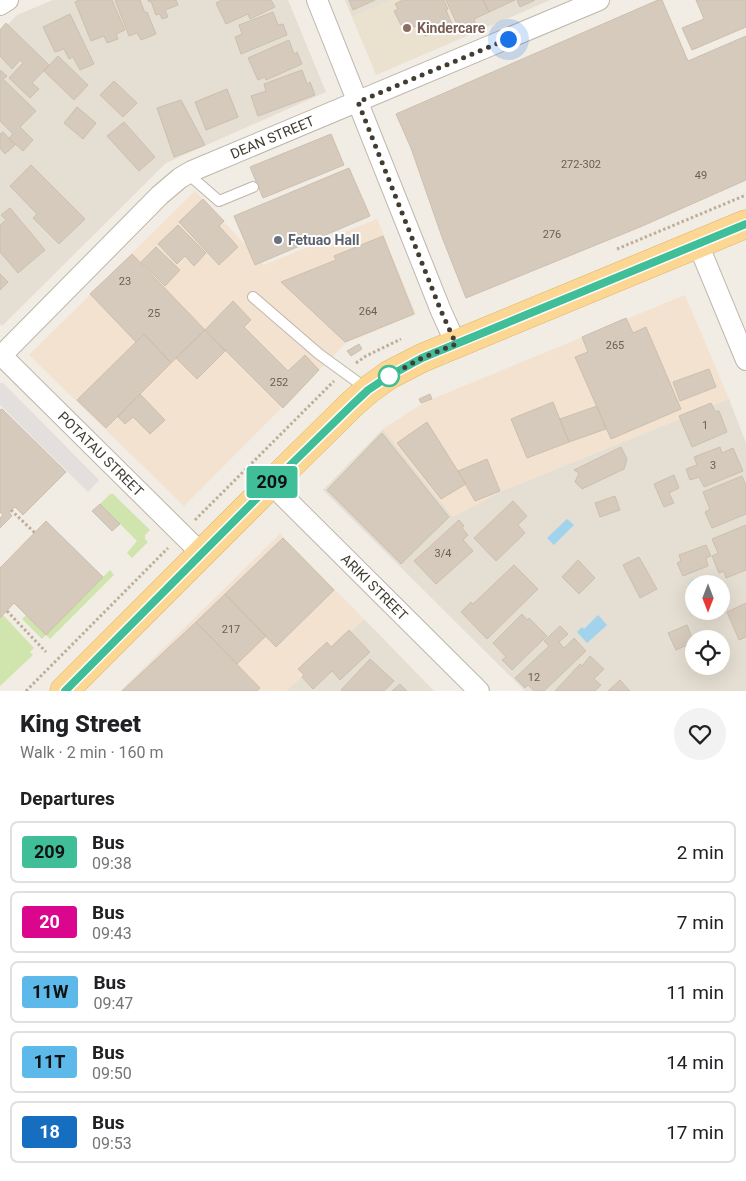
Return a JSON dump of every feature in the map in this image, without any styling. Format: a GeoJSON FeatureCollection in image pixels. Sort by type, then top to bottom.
{"type":"FeatureCollection","features":[{"type":"Feature","properties":{"kind":"main road"},"geometry":{"type":"LineString","coordinates":[[64,691],[368,390],[422,358],[746,224]]}},
{"type":"Feature","properties":{"kind":"street"},"geometry":{"type":"LineString","coordinates":[[0,6],[8,0]]}},
{"type":"Feature","properties":{"kind":"street"},"geometry":{"type":"LineString","coordinates":[[317,0],[437,302],[456,344]]}},
{"type":"Feature","properties":{"kind":"street","name":"DEAN STREET"},"geometry":{"type":"LineString","coordinates":[[0,355],[160,195],[188,174],[599,0]]}},
{"type":"Feature","properties":{"kind":"street"},"geometry":{"type":"LineString","coordinates":[[698,244],[746,360]]}},
{"type":"Feature","properties":{"kind":"street","name":"POTATAU STREET"},"geometry":{"type":"LineString","coordinates":[[0,355],[202,554]]}},
{"type":"Feature","properties":{"kind":"street","name":"ARIKI STREET"},"geometry":{"type":"LineString","coordinates":[[271,484],[478,691]]}},
{"type":"Feature","properties":{"kind":"lane"},"geometry":{"type":"LineString","coordinates":[[188,174],[219,201],[253,187]]}},
{"type":"Feature","properties":{"kind":"lane"},"geometry":{"type":"LineString","coordinates":[[254,297],[319,354],[368,390]]}},
{"type":"Feature","properties":{"kind":"path"},"geometry":{"type":"LineString","coordinates":[[11,510],[35,533]]}},
{"type":"Feature","properties":{"kind":"path"},"geometry":{"type":"LineString","coordinates":[[6,611],[46,652]]}},
{"type":"Feature","properties":{"kind":"shaded area"},"geometry":{"type":"Polygon","coordinates":[[[53,0],[288,0],[326,92],[166,163],[2,326],[0,324],[0,33],[17,15],[53,0]]]}},
{"type":"Feature","properties":{"kind":"shaded area"},"geometry":{"type":"Polygon","coordinates":[[[345,0],[393,0],[352,17],[345,0]]]}},
{"type":"Feature","properties":{"kind":"shaded area","name":"Kindercare"},"geometry":{"type":"Polygon","coordinates":[[[393,0],[446,0],[462,38],[376,75],[352,17],[393,0]]]}},
{"type":"Feature","properties":{"kind":"shaded area"},"geometry":{"type":"Polygon","coordinates":[[[446,0],[550,0],[462,38],[446,0]]]}},
{"type":"Feature","properties":{"kind":"shaded area"},"geometry":{"type":"Polygon","coordinates":[[[195,191],[264,265],[377,219],[416,314],[346,343],[184,506],[29,355],[195,191]]]}},
{"type":"Feature","properties":{"kind":"shaded area"},"geometry":{"type":"Polygon","coordinates":[[[685,295],[729,399],[504,490],[453,517],[383,429],[425,402],[685,295]]]}},
{"type":"Feature","properties":{"kind":"shaded area"},"geometry":{"type":"Polygon","coordinates":[[[0,383],[3,383],[99,480],[88,492],[0,405],[0,383]]]}},
{"type":"Feature","properties":{"kind":"shaded area"},"geometry":{"type":"Polygon","coordinates":[[[729,399],[746,443],[746,691],[525,691],[323,490],[383,429],[453,517],[504,490],[729,399]]]}},
{"type":"Feature","properties":{"kind":"shaded area"},"geometry":{"type":"Polygon","coordinates":[[[280,534],[364,619],[286,691],[120,691],[280,534]]]}},
{"type":"Feature","properties":{"kind":"shaded area"},"geometry":{"type":"Polygon","coordinates":[[[364,619],[434,691],[286,691],[364,619]]]}},
{"type":"Feature","properties":{"kind":"green space"},"geometry":{"type":"Polygon","coordinates":[[[110,494],[113,494],[150,530],[145,535],[145,539],[148,542],[132,558],[127,553],[137,541],[100,504],[110,494]]]}},
{"type":"Feature","properties":{"kind":"green space"},"geometry":{"type":"Polygon","coordinates":[[[110,570],[114,575],[50,639],[46,635],[42,639],[22,619],[26,615],[46,634],[110,570]]]}},
{"type":"Feature","properties":{"kind":"green space"},"geometry":{"type":"Polygon","coordinates":[[[3,615],[34,648],[30,652],[33,655],[0,686],[0,618],[3,615]]]}},
{"type":"Feature","properties":{"kind":"water"},"geometry":{"type":"Polygon","coordinates":[[[567,519],[574,525],[554,545],[547,538],[567,519]]]}},
{"type":"Feature","properties":{"kind":"water"},"geometry":{"type":"Polygon","coordinates":[[[598,615],[607,625],[587,643],[577,632],[582,627],[584,629],[598,615]]]}},
{"type":"Feature","properties":{"kind":"building"},"geometry":{"type":"Polygon","coordinates":[[[79,0],[112,0],[125,30],[116,34],[118,39],[107,43],[104,36],[91,41],[75,2],[79,0]]]}},
{"type":"Feature","properties":{"kind":"building"},"geometry":{"type":"Polygon","coordinates":[[[115,0],[140,0],[156,34],[141,40],[137,33],[129,36],[115,0]]]}},
{"type":"Feature","properties":{"kind":"building"},"geometry":{"type":"Polygon","coordinates":[[[148,0],[176,0],[178,5],[165,10],[168,17],[162,19],[160,14],[156,15],[151,1],[149,2],[148,0]]]}},
{"type":"Feature","properties":{"kind":"building"},"geometry":{"type":"Polygon","coordinates":[[[222,0],[271,0],[275,7],[250,19],[248,14],[226,24],[216,3],[222,0]]]}},
{"type":"Feature","properties":{"kind":"building"},"geometry":{"type":"Polygon","coordinates":[[[349,0],[375,0],[353,10],[349,0]]]}},
{"type":"Feature","properties":{"kind":"building"},"geometry":{"type":"Polygon","coordinates":[[[403,0],[444,0],[452,24],[425,36],[420,25],[408,29],[405,23],[401,25],[394,11],[398,9],[395,4],[403,0]]]}},
{"type":"Feature","properties":{"kind":"building"},"geometry":{"type":"Polygon","coordinates":[[[446,0],[483,0],[489,12],[474,19],[476,25],[463,32],[446,0]]]}},
{"type":"Feature","properties":{"kind":"building"},"geometry":{"type":"Polygon","coordinates":[[[483,0],[515,0],[489,12],[483,0]]]}},
{"type":"Feature","properties":{"kind":"building"},"geometry":{"type":"Polygon","coordinates":[[[517,0],[535,0],[520,7],[517,0]]]}},
{"type":"Feature","properties":{"kind":"building"},"geometry":{"type":"Polygon","coordinates":[[[658,0],[662,0],[688,61],[746,36],[746,180],[640,227],[466,298],[442,237],[411,148],[396,114],[658,0]]]}},
{"type":"Feature","properties":{"kind":"building"},"geometry":{"type":"Polygon","coordinates":[[[696,0],[746,0],[746,27],[692,50],[682,28],[704,19],[696,0]]]}},
{"type":"Feature","properties":{"kind":"building"},"geometry":{"type":"Polygon","coordinates":[[[273,12],[278,25],[283,24],[287,35],[241,54],[235,37],[242,34],[239,25],[273,12]]]}},
{"type":"Feature","properties":{"kind":"building"},"geometry":{"type":"Polygon","coordinates":[[[70,14],[94,64],[80,70],[73,57],[69,59],[64,49],[55,52],[43,27],[70,14]]]}},
{"type":"Feature","properties":{"kind":"building"},"geometry":{"type":"Polygon","coordinates":[[[6,23],[49,65],[32,83],[39,89],[30,98],[9,78],[23,63],[20,60],[12,69],[0,56],[0,30],[6,23]]]}},
{"type":"Feature","properties":{"kind":"building"},"geometry":{"type":"Polygon","coordinates":[[[289,40],[294,54],[297,52],[302,64],[266,80],[265,77],[258,80],[248,58],[289,40]]]}},
{"type":"Feature","properties":{"kind":"building"},"geometry":{"type":"Polygon","coordinates":[[[58,56],[88,85],[74,100],[44,71],[58,56]]]}},
{"type":"Feature","properties":{"kind":"building"},"geometry":{"type":"Polygon","coordinates":[[[0,70],[7,76],[3,79],[36,111],[20,127],[33,140],[23,151],[9,138],[13,134],[0,121],[0,70]]]}},
{"type":"Feature","properties":{"kind":"building"},"geometry":{"type":"Polygon","coordinates":[[[302,70],[307,84],[310,82],[315,95],[258,116],[251,96],[266,91],[264,84],[302,70]]]}},
{"type":"Feature","properties":{"kind":"building"},"geometry":{"type":"Polygon","coordinates":[[[114,81],[137,103],[123,117],[100,95],[114,81]]]}},
{"type":"Feature","properties":{"kind":"building"},"geometry":{"type":"Polygon","coordinates":[[[227,89],[238,117],[206,130],[195,102],[227,89]]]}},
{"type":"Feature","properties":{"kind":"building"},"geometry":{"type":"Polygon","coordinates":[[[181,100],[205,145],[174,157],[157,108],[181,100]]]}},
{"type":"Feature","properties":{"kind":"building"},"geometry":{"type":"Polygon","coordinates":[[[77,107],[96,123],[83,139],[64,123],[77,107]]]}},
{"type":"Feature","properties":{"kind":"building"},"geometry":{"type":"Polygon","coordinates":[[[124,122],[155,157],[139,171],[107,136],[124,122]]]}},
{"type":"Feature","properties":{"kind":"building"},"geometry":{"type":"Polygon","coordinates":[[[3,132],[15,145],[5,154],[0,148],[0,134],[3,132]]]}},
{"type":"Feature","properties":{"kind":"building"},"geometry":{"type":"Polygon","coordinates":[[[331,134],[344,165],[263,198],[250,167],[331,134]]]}},
{"type":"Feature","properties":{"kind":"building"},"geometry":{"type":"Polygon","coordinates":[[[31,165],[85,219],[59,244],[33,218],[37,214],[10,186],[31,165]]]}},
{"type":"Feature","properties":{"kind":"building","name":"Fetuao Hall"},"geometry":{"type":"Polygon","coordinates":[[[349,168],[370,216],[255,265],[234,216],[349,168]]]}},
{"type":"Feature","properties":{"kind":"building"},"geometry":{"type":"Polygon","coordinates":[[[203,199],[224,221],[219,226],[238,247],[219,265],[179,222],[203,199]]]}},
{"type":"Feature","properties":{"kind":"building"},"geometry":{"type":"Polygon","coordinates":[[[10,208],[45,250],[18,273],[0,252],[0,225],[6,220],[1,215],[10,208]]]}},
{"type":"Feature","properties":{"kind":"building"},"geometry":{"type":"Polygon","coordinates":[[[178,225],[206,253],[194,266],[185,256],[177,264],[158,244],[178,225]]]}},
{"type":"Feature","properties":{"kind":"building"},"geometry":{"type":"Polygon","coordinates":[[[383,236],[414,314],[345,342],[281,282],[336,260],[334,256],[383,236]]]}},
{"type":"Feature","properties":{"kind":"building"},"geometry":{"type":"Polygon","coordinates":[[[156,247],[180,270],[165,286],[141,262],[156,247]]]}},
{"type":"Feature","properties":{"kind":"building"},"geometry":{"type":"Polygon","coordinates":[[[132,254],[205,330],[171,363],[144,334],[136,342],[90,294],[132,254]]]}},
{"type":"Feature","properties":{"kind":"building"},"geometry":{"type":"Polygon","coordinates":[[[0,274],[8,282],[0,290],[0,274]]]}},
{"type":"Feature","properties":{"kind":"building"},"geometry":{"type":"Polygon","coordinates":[[[233,301],[251,320],[244,327],[288,371],[305,355],[319,370],[283,408],[205,330],[233,301]]]}},
{"type":"Feature","properties":{"kind":"building"},"geometry":{"type":"Polygon","coordinates":[[[626,318],[633,333],[646,327],[681,409],[611,439],[575,357],[588,352],[582,337],[626,318]]]}},
{"type":"Feature","properties":{"kind":"building"},"geometry":{"type":"Polygon","coordinates":[[[205,330],[225,351],[197,379],[176,358],[205,330]]]}},
{"type":"Feature","properties":{"kind":"building"},"geometry":{"type":"Polygon","coordinates":[[[144,334],[171,363],[106,428],[77,400],[144,334]]]}},
{"type":"Feature","properties":{"kind":"building"},"geometry":{"type":"Polygon","coordinates":[[[359,344],[362,349],[351,356],[347,351],[359,344]]]}},
{"type":"Feature","properties":{"kind":"building"},"geometry":{"type":"Polygon","coordinates":[[[709,369],[716,387],[680,401],[673,382],[709,369]]]}},
{"type":"Feature","properties":{"kind":"building"},"geometry":{"type":"Polygon","coordinates":[[[140,394],[165,420],[150,434],[133,417],[125,424],[118,417],[140,394]]]}},
{"type":"Feature","properties":{"kind":"building"},"geometry":{"type":"Polygon","coordinates":[[[430,394],[432,399],[421,403],[419,399],[430,394]]]}},
{"type":"Feature","properties":{"kind":"building"},"geometry":{"type":"Polygon","coordinates":[[[553,402],[569,442],[527,458],[511,419],[553,402]]]}},
{"type":"Feature","properties":{"kind":"building"},"geometry":{"type":"Polygon","coordinates":[[[711,403],[715,411],[719,411],[727,432],[692,447],[679,416],[711,403]]]}},
{"type":"Feature","properties":{"kind":"building"},"geometry":{"type":"Polygon","coordinates":[[[597,406],[606,429],[569,442],[560,419],[597,406]]]}},
{"type":"Feature","properties":{"kind":"building"},"geometry":{"type":"Polygon","coordinates":[[[2,409],[66,472],[23,515],[15,507],[9,512],[12,516],[0,528],[0,518],[3,515],[0,512],[0,410],[2,409]]]}},
{"type":"Feature","properties":{"kind":"building"},"geometry":{"type":"Polygon","coordinates":[[[427,422],[466,484],[441,499],[397,443],[427,422]]]}},
{"type":"Feature","properties":{"kind":"building"},"geometry":{"type":"Polygon","coordinates":[[[382,433],[449,517],[401,564],[327,490],[382,433]]]}},
{"type":"Feature","properties":{"kind":"building"},"geometry":{"type":"Polygon","coordinates":[[[621,447],[627,459],[624,469],[582,489],[575,482],[579,473],[574,470],[621,447]]]}},
{"type":"Feature","properties":{"kind":"building"},"geometry":{"type":"Polygon","coordinates":[[[720,447],[722,453],[733,448],[743,471],[704,487],[699,477],[690,480],[686,469],[697,465],[694,457],[720,447]]]}},
{"type":"Feature","properties":{"kind":"building"},"geometry":{"type":"Polygon","coordinates":[[[487,459],[500,491],[475,501],[458,471],[487,459]]]}},
{"type":"Feature","properties":{"kind":"building"},"geometry":{"type":"Polygon","coordinates":[[[674,475],[679,488],[669,493],[674,503],[664,507],[654,484],[674,475]]]}},
{"type":"Feature","properties":{"kind":"building"},"geometry":{"type":"Polygon","coordinates":[[[742,476],[746,485],[746,514],[712,528],[705,512],[710,509],[703,492],[742,476]]]}},
{"type":"Feature","properties":{"kind":"building"},"geometry":{"type":"Polygon","coordinates":[[[615,496],[620,510],[600,517],[595,503],[615,496]]]}},
{"type":"Feature","properties":{"kind":"building"},"geometry":{"type":"Polygon","coordinates":[[[513,501],[527,516],[518,525],[525,533],[496,561],[474,538],[513,501]]]}},
{"type":"Feature","properties":{"kind":"building"},"geometry":{"type":"Polygon","coordinates":[[[100,504],[120,524],[112,531],[92,511],[100,504]]]}},
{"type":"Feature","properties":{"kind":"building"},"geometry":{"type":"Polygon","coordinates":[[[459,520],[464,526],[462,528],[468,535],[463,540],[473,551],[436,584],[414,561],[459,520]]]}},
{"type":"Feature","properties":{"kind":"building"},"geometry":{"type":"Polygon","coordinates":[[[46,521],[103,577],[46,635],[14,603],[0,618],[0,568],[46,521]]]}},
{"type":"Feature","properties":{"kind":"building"},"geometry":{"type":"Polygon","coordinates":[[[746,525],[746,570],[730,576],[725,575],[724,571],[719,573],[712,556],[718,553],[712,539],[746,525]]]}},
{"type":"Feature","properties":{"kind":"building"},"geometry":{"type":"Polygon","coordinates":[[[283,538],[334,590],[276,647],[225,594],[283,538]]]}},
{"type":"Feature","properties":{"kind":"building"},"geometry":{"type":"Polygon","coordinates":[[[706,545],[711,556],[706,558],[708,566],[683,576],[677,563],[681,561],[679,555],[706,545]]]}},
{"type":"Feature","properties":{"kind":"building"},"geometry":{"type":"Polygon","coordinates":[[[639,557],[657,589],[640,598],[623,565],[639,557]]]}},
{"type":"Feature","properties":{"kind":"building"},"geometry":{"type":"Polygon","coordinates":[[[578,560],[595,578],[579,594],[562,577],[578,560]]]}},
{"type":"Feature","properties":{"kind":"building"},"geometry":{"type":"Polygon","coordinates":[[[514,565],[538,589],[487,639],[461,612],[471,602],[473,604],[514,565]]]}},
{"type":"Feature","properties":{"kind":"building"},"geometry":{"type":"Polygon","coordinates":[[[225,594],[266,636],[237,664],[196,622],[225,594]]]}},
{"type":"Feature","properties":{"kind":"building"},"geometry":{"type":"Polygon","coordinates":[[[746,603],[746,637],[739,640],[730,619],[730,611],[746,603]]]}},
{"type":"Feature","properties":{"kind":"building"},"geometry":{"type":"Polygon","coordinates":[[[522,614],[527,620],[529,618],[547,636],[512,670],[502,660],[506,657],[493,643],[522,614]]]}},
{"type":"Feature","properties":{"kind":"building"},"geometry":{"type":"Polygon","coordinates":[[[196,622],[260,688],[257,691],[122,691],[196,622]]]}},
{"type":"Feature","properties":{"kind":"building"},"geometry":{"type":"Polygon","coordinates":[[[687,625],[689,630],[685,630],[685,646],[676,650],[668,633],[687,625]]]}},
{"type":"Feature","properties":{"kind":"building"},"geometry":{"type":"Polygon","coordinates":[[[560,626],[568,634],[559,642],[564,648],[574,638],[586,651],[544,691],[534,691],[528,685],[525,688],[515,678],[549,646],[544,641],[560,626]]]}},
{"type":"Feature","properties":{"kind":"building"},"geometry":{"type":"Polygon","coordinates":[[[349,630],[370,652],[340,680],[332,671],[313,689],[302,677],[304,675],[298,669],[327,642],[331,647],[349,630]]]}},
{"type":"Feature","properties":{"kind":"building"},"geometry":{"type":"Polygon","coordinates":[[[590,656],[604,669],[594,679],[601,685],[595,691],[555,691],[580,664],[582,666],[590,656]]]}},
{"type":"Feature","properties":{"kind":"building"},"geometry":{"type":"Polygon","coordinates":[[[370,659],[394,681],[384,691],[342,691],[341,690],[370,659]]]}},
{"type":"Feature","properties":{"kind":"building"},"geometry":{"type":"Polygon","coordinates":[[[620,680],[630,691],[608,691],[620,680]]]}},
{"type":"Feature","properties":{"kind":"building"},"geometry":{"type":"Polygon","coordinates":[[[400,684],[407,691],[392,691],[400,684]]]}},
{"type":"Feature","properties":{"kind":"bus line","name":"209"},"geometry":{"type":"LineString","coordinates":[[65,691],[271,484],[368,390],[422,358],[746,224]]}},
{"type":"Feature","properties":{"kind":"place","name":"Kindercare"},"geometry":{"type":"Point","coordinates":[407,28]}},
{"type":"Feature","properties":{"kind":"place","name":"Fetuao Hall"},"geometry":{"type":"Point","coordinates":[278,240]}},
{"type":"Feature","properties":{"kind":"route"},"geometry":{"type":"LineString","coordinates":[[389,376],[422,358],[456,344],[441,311],[358,102],[508,39]]}}]}
